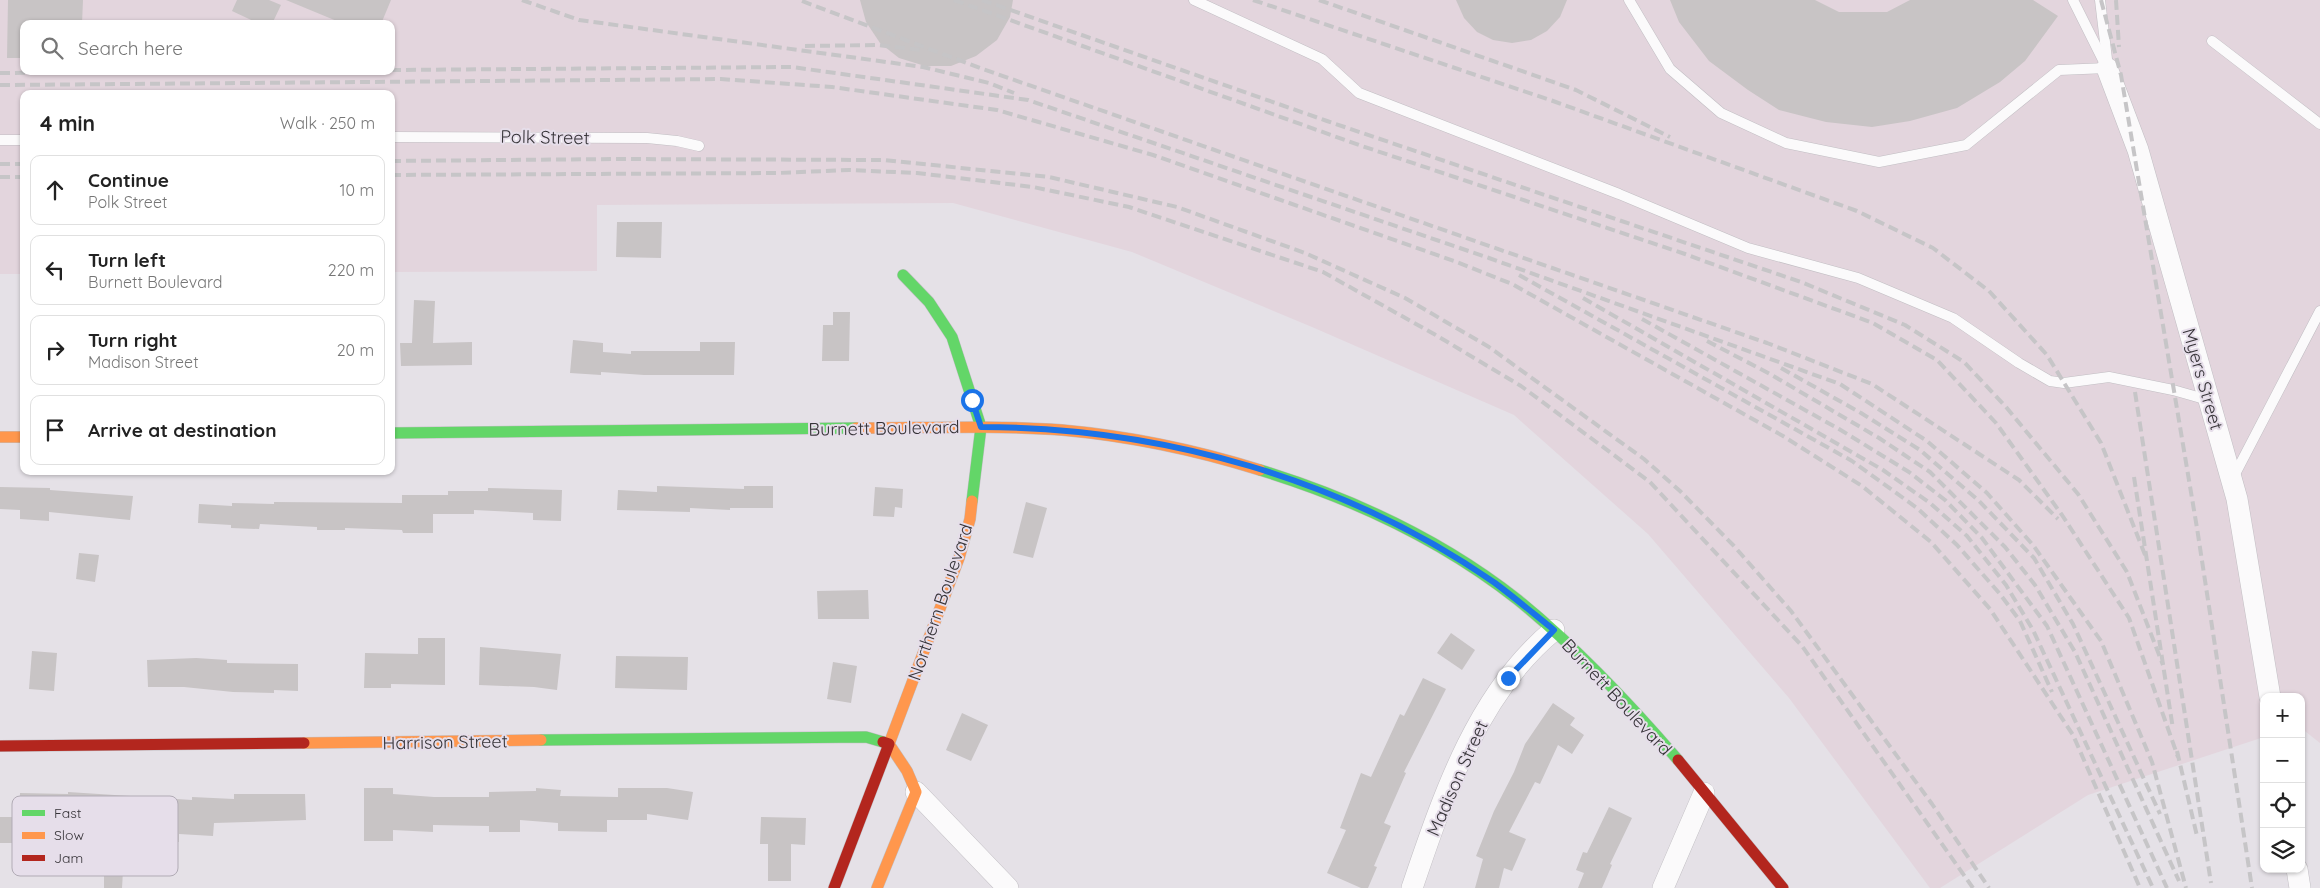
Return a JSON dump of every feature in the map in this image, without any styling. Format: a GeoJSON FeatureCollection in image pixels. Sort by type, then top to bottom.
{"type":"FeatureCollection","features":[{"type":"Feature","properties":{"kind":"street","name":"Myers Street"},"geometry":{"type":"LineString","coordinates":[[2108,68],[2138,150],[2232,481],[2246,548],[2269,693]]}},
{"type":"Feature","properties":{"kind":"street"},"geometry":{"type":"LineString","coordinates":[[903,275],[929,302],[952,337],[981,427]]}},
{"type":"Feature","properties":{"kind":"street","name":"Burnett Boulevard"},"geometry":{"type":"LineString","coordinates":[[395,433],[981,427],[1051,429],[1144,441],[1221,458],[1307,485],[1390,522],[1438,548],[1494,583],[1554,630],[1626,701],[1783,888]]}},
{"type":"Feature","properties":{"kind":"street","name":"Northern Boulevard"},"geometry":{"type":"LineString","coordinates":[[834,888],[959,558],[970,518],[981,427]]}},
{"type":"Feature","properties":{"kind":"street"},"geometry":{"type":"LineString","coordinates":[[0,437],[20,437]]}},
{"type":"Feature","properties":{"kind":"street","name":"Madison Street"},"geometry":{"type":"LineString","coordinates":[[1412,888],[1453,777],[1469,743],[1508,678],[1554,630]]}},
{"type":"Feature","properties":{"kind":"street","name":"Harrison Street"},"geometry":{"type":"LineString","coordinates":[[0,746],[866,737],[889,744]]}},
{"type":"Feature","properties":{"kind":"street"},"geometry":{"type":"LineString","coordinates":[[889,744],[907,771],[916,792],[1008,888]]}},
{"type":"Feature","properties":{"kind":"street"},"geometry":{"type":"LineString","coordinates":[[877,888],[916,792]]}},
{"type":"Feature","properties":{"kind":"street"},"geometry":{"type":"LineString","coordinates":[[1664,888],[1704,793]]}},
{"type":"Feature","properties":{"kind":"street"},"geometry":{"type":"LineString","coordinates":[[2298,873],[2300,888]]}},
{"type":"Feature","properties":{"kind":"lane"},"geometry":{"type":"LineString","coordinates":[[1194,0],[1322,59],[1359,93],[1619,194],[1748,248],[1858,278],[1953,318],[2019,363],[2050,381],[2064,383],[2109,377],[2173,390],[2209,400]]}},
{"type":"Feature","properties":{"kind":"lane"},"geometry":{"type":"LineString","coordinates":[[1629,0],[1670,69],[1721,113],[1786,143],[1879,162],[1966,145],[2059,70],[2108,68]]}},
{"type":"Feature","properties":{"kind":"lane"},"geometry":{"type":"LineString","coordinates":[[2073,0],[2108,68]]}},
{"type":"Feature","properties":{"kind":"lane"},"geometry":{"type":"LineString","coordinates":[[2100,0],[2108,68]]}},
{"type":"Feature","properties":{"kind":"lane"},"geometry":{"type":"LineString","coordinates":[[2212,41],[2320,124]]}},
{"type":"Feature","properties":{"kind":"lane","name":"Polk Street"},"geometry":{"type":"LineString","coordinates":[[395,137],[647,138],[699,146]]}},
{"type":"Feature","properties":{"kind":"lane"},"geometry":{"type":"LineString","coordinates":[[0,140],[20,140]]}},
{"type":"Feature","properties":{"kind":"lane"},"geometry":{"type":"LineString","coordinates":[[2232,481],[2320,311]]}},
{"type":"Feature","properties":{"kind":"shaded area"},"geometry":{"type":"Polygon","coordinates":[[[0,0],[2320,0],[2320,743],[2305,731],[2305,693],[2260,693],[2260,738],[2088,795],[1940,888],[1930,888],[1789,698],[1648,534],[1514,415],[1312,327],[1132,252],[953,203],[597,205],[597,271],[395,272],[395,90],[20,90],[20,274],[0,274],[0,0]]]}},
{"type":"Feature","properties":{"kind":"building"},"geometry":{"type":"Polygon","coordinates":[[[8,0],[83,0],[82,20],[20,20],[20,58],[7,58],[8,0]]]}},
{"type":"Feature","properties":{"kind":"building"},"geometry":{"type":"Polygon","coordinates":[[[237,0],[269,0],[281,5],[274,20],[251,20],[232,11],[237,0]]]}},
{"type":"Feature","properties":{"kind":"building"},"geometry":{"type":"Polygon","coordinates":[[[286,0],[391,0],[383,20],[334,20],[286,0]]]}},
{"type":"Feature","properties":{"kind":"building"},"geometry":{"type":"Polygon","coordinates":[[[860,0],[1013,0],[1010,17],[997,40],[976,56],[951,66],[925,66],[899,58],[880,43],[866,22],[860,0]]]}},
{"type":"Feature","properties":{"kind":"building"},"geometry":{"type":"Polygon","coordinates":[[[1456,0],[1567,0],[1560,17],[1547,31],[1531,40],[1512,43],[1493,40],[1477,32],[1464,18],[1456,0]]]}},
{"type":"Feature","properties":{"kind":"building"},"geometry":{"type":"Polygon","coordinates":[[[1670,0],[1815,0],[1839,12],[1887,12],[1910,0],[2033,0],[2058,16],[2025,61],[2000,82],[1957,108],[1910,121],[1872,127],[1826,122],[1779,110],[1709,61],[1679,22],[1670,0]]]}},
{"type":"Feature","properties":{"kind":"building"},"geometry":{"type":"Polygon","coordinates":[[[617,222],[662,222],[661,258],[616,257],[617,222]]]}},
{"type":"Feature","properties":{"kind":"building"},"geometry":{"type":"Polygon","coordinates":[[[414,300],[435,301],[433,343],[472,342],[472,365],[401,366],[400,343],[412,343],[414,300]]]}},
{"type":"Feature","properties":{"kind":"building"},"geometry":{"type":"Polygon","coordinates":[[[833,312],[850,312],[849,361],[822,361],[823,325],[833,325],[833,312]]]}},
{"type":"Feature","properties":{"kind":"building"},"geometry":{"type":"Polygon","coordinates":[[[573,340],[603,343],[603,352],[631,354],[631,351],[700,351],[700,342],[735,342],[734,375],[644,375],[601,372],[601,375],[570,373],[573,340]]]}},
{"type":"Feature","properties":{"kind":"building"},"geometry":{"type":"Polygon","coordinates":[[[657,486],[744,489],[744,486],[773,486],[773,508],[730,508],[730,510],[690,508],[690,512],[617,510],[618,490],[657,492],[657,486]]]}},
{"type":"Feature","properties":{"kind":"building"},"geometry":{"type":"Polygon","coordinates":[[[0,487],[50,488],[50,490],[133,496],[130,520],[49,512],[49,521],[20,519],[20,510],[0,509],[0,487]]]}},
{"type":"Feature","properties":{"kind":"building"},"geometry":{"type":"Polygon","coordinates":[[[875,487],[903,489],[902,508],[895,507],[894,517],[873,516],[875,487]]]}},
{"type":"Feature","properties":{"kind":"building"},"geometry":{"type":"Polygon","coordinates":[[[488,488],[562,490],[561,521],[533,520],[533,513],[474,510],[474,514],[433,514],[433,533],[403,533],[402,530],[345,528],[345,530],[317,530],[317,527],[260,524],[259,529],[231,528],[231,525],[198,523],[199,504],[232,506],[232,503],[274,504],[274,502],[402,503],[402,495],[448,495],[448,491],[488,491],[488,488]]]}},
{"type":"Feature","properties":{"kind":"building"},"geometry":{"type":"Polygon","coordinates":[[[1026,502],[1047,508],[1033,558],[1013,553],[1026,502]]]}},
{"type":"Feature","properties":{"kind":"building"},"geometry":{"type":"Polygon","coordinates":[[[79,553],[99,555],[95,582],[76,579],[79,553]]]}},
{"type":"Feature","properties":{"kind":"building"},"geometry":{"type":"Polygon","coordinates":[[[868,590],[869,619],[818,619],[817,591],[868,590]]]}},
{"type":"Feature","properties":{"kind":"building"},"geometry":{"type":"Polygon","coordinates":[[[1451,633],[1475,650],[1462,670],[1437,653],[1451,633]]]}},
{"type":"Feature","properties":{"kind":"building"},"geometry":{"type":"Polygon","coordinates":[[[418,638],[445,638],[445,685],[391,684],[391,688],[364,688],[365,653],[418,654],[418,638]]]}},
{"type":"Feature","properties":{"kind":"building"},"geometry":{"type":"Polygon","coordinates":[[[480,647],[561,654],[557,690],[534,687],[479,685],[480,647]]]}},
{"type":"Feature","properties":{"kind":"building"},"geometry":{"type":"Polygon","coordinates":[[[32,651],[57,653],[54,691],[29,689],[32,651]]]}},
{"type":"Feature","properties":{"kind":"building"},"geometry":{"type":"Polygon","coordinates":[[[616,656],[688,657],[687,690],[615,688],[616,656]]]}},
{"type":"Feature","properties":{"kind":"building"},"geometry":{"type":"Polygon","coordinates":[[[196,658],[227,660],[227,663],[298,664],[298,691],[274,690],[274,693],[233,692],[184,687],[148,687],[147,660],[196,658]]]}},
{"type":"Feature","properties":{"kind":"building"},"geometry":{"type":"Polygon","coordinates":[[[833,662],[857,666],[851,703],[827,699],[833,662]]]}},
{"type":"Feature","properties":{"kind":"building"},"geometry":{"type":"Polygon","coordinates":[[[1423,678],[1446,689],[1404,772],[1406,773],[1384,823],[1391,826],[1374,866],[1377,867],[1368,888],[1361,888],[1327,873],[1346,830],[1340,828],[1361,773],[1371,777],[1400,714],[1404,716],[1423,678]]]}},
{"type":"Feature","properties":{"kind":"building"},"geometry":{"type":"Polygon","coordinates":[[[1553,703],[1575,718],[1570,725],[1584,735],[1572,754],[1558,745],[1540,784],[1535,782],[1509,832],[1526,839],[1512,871],[1504,868],[1499,888],[1475,888],[1483,859],[1476,856],[1494,811],[1514,772],[1525,744],[1553,703]]]}},
{"type":"Feature","properties":{"kind":"building"},"geometry":{"type":"Polygon","coordinates":[[[962,713],[988,725],[971,761],[946,750],[962,713]]]}},
{"type":"Feature","properties":{"kind":"building"},"geometry":{"type":"Polygon","coordinates":[[[364,788],[393,788],[393,794],[434,797],[489,797],[489,792],[536,791],[536,788],[561,790],[560,796],[618,797],[618,788],[667,788],[693,792],[688,820],[647,814],[647,820],[607,820],[607,832],[558,831],[558,823],[520,820],[520,832],[489,832],[489,826],[433,825],[433,832],[393,830],[393,841],[364,841],[364,788]]]}},
{"type":"Feature","properties":{"kind":"building"},"geometry":{"type":"Polygon","coordinates":[[[68,792],[130,796],[20,796],[20,793],[68,794],[68,792]]]}},
{"type":"Feature","properties":{"kind":"building"},"geometry":{"type":"Polygon","coordinates":[[[234,794],[305,794],[306,820],[214,823],[213,836],[179,834],[179,842],[178,799],[192,800],[192,797],[234,799],[234,794]]]}},
{"type":"Feature","properties":{"kind":"building"},"geometry":{"type":"Polygon","coordinates":[[[1609,807],[1632,818],[1610,864],[1612,865],[1602,888],[1578,888],[1584,873],[1576,870],[1583,852],[1587,853],[1609,807]]]}},
{"type":"Feature","properties":{"kind":"building"},"geometry":{"type":"Polygon","coordinates":[[[0,817],[12,817],[12,843],[0,843],[0,817]]]}},
{"type":"Feature","properties":{"kind":"building"},"geometry":{"type":"Polygon","coordinates":[[[761,817],[806,818],[805,845],[791,844],[791,881],[768,881],[768,844],[760,844],[761,817]]]}},
{"type":"Feature","properties":{"kind":"building"},"geometry":{"type":"Polygon","coordinates":[[[104,876],[123,876],[122,888],[104,888],[104,876]]]}},
{"type":"Feature","properties":{"kind":"railway"},"geometry":{"type":"LineString","coordinates":[[522,0],[579,20],[923,67],[989,83],[1014,93]]}},
{"type":"Feature","properties":{"kind":"railway"},"geometry":{"type":"LineString","coordinates":[[954,0],[1359,145],[1685,254],[1873,323],[1937,360],[1996,423],[2062,515],[2129,618],[2178,757]]}},
{"type":"Feature","properties":{"kind":"railway"},"geometry":{"type":"LineString","coordinates":[[982,0],[1327,121],[1801,282],[1905,325],[1964,362],[2006,407],[2078,494],[2127,572],[2163,665]]}},
{"type":"Feature","properties":{"kind":"railway"},"geometry":{"type":"LineString","coordinates":[[1253,0],[1553,101],[1857,211],[1933,248],[1989,291],[2047,355],[2101,443],[2147,560]]}},
{"type":"Feature","properties":{"kind":"railway"},"geometry":{"type":"LineString","coordinates":[[1319,0],[1576,90],[1670,137]]}},
{"type":"Feature","properties":{"kind":"railway"},"geometry":{"type":"LineString","coordinates":[[2101,0],[2121,75],[2197,528],[2252,888]]}},
{"type":"Feature","properties":{"kind":"railway"},"geometry":{"type":"LineString","coordinates":[[2116,0],[2119,47]]}},
{"type":"Feature","properties":{"kind":"railway"},"geometry":{"type":"LineString","coordinates":[[802,1],[980,68],[1767,343],[1872,384],[2019,480],[2058,519]]}},
{"type":"Feature","properties":{"kind":"railway"},"geometry":{"type":"LineString","coordinates":[[805,46],[877,45],[922,50]]}},
{"type":"Feature","properties":{"kind":"railway"},"geometry":{"type":"LineString","coordinates":[[395,70],[792,67],[1028,100],[1489,258],[1840,384],[1927,441],[1987,493],[2033,545],[2101,641],[2152,762],[2186,888]]}},
{"type":"Feature","properties":{"kind":"railway"},"geometry":{"type":"LineString","coordinates":[[0,73],[20,73]]}},
{"type":"Feature","properties":{"kind":"railway"},"geometry":{"type":"LineString","coordinates":[[0,85],[721,79],[832,87],[997,110],[1153,155],[1454,261],[1512,284],[1783,436],[1862,486],[1931,542],[1990,609],[2073,735],[2140,888]]}},
{"type":"Feature","properties":{"kind":"railway"},"geometry":{"type":"LineString","coordinates":[[395,161],[619,159],[884,160],[1049,177],[1177,207],[1305,253],[1405,298],[1489,347],[1644,459],[1680,491],[1734,546],[1791,611],[1932,804],[1989,888]]}},
{"type":"Feature","properties":{"kind":"railway"},"geometry":{"type":"LineString","coordinates":[[0,164],[20,164]]}},
{"type":"Feature","properties":{"kind":"railway"},"geometry":{"type":"LineString","coordinates":[[395,175],[778,173],[849,170],[917,173],[1033,187],[1129,207],[1323,272],[1434,334],[1521,386],[1650,482],[1802,646],[1973,888]]}},
{"type":"Feature","properties":{"kind":"railway"},"geometry":{"type":"LineString","coordinates":[[0,177],[20,177]]}},
{"type":"Feature","properties":{"kind":"railway"},"geometry":{"type":"LineString","coordinates":[[1519,275],[1852,461],[1917,508],[1957,545],[2000,594],[2020,621],[2052,692]]}},
{"type":"Feature","properties":{"kind":"railway"},"geometry":{"type":"LineString","coordinates":[[1583,298],[1883,470],[1930,503],[1967,536],[2006,585],[2033,630],[2153,888]]}},
{"type":"Feature","properties":{"kind":"railway"},"geometry":{"type":"LineString","coordinates":[[1642,319],[1839,429],[1909,472],[1945,500],[1982,538],[2047,626],[2167,888]]}},
{"type":"Feature","properties":{"kind":"railway"},"geometry":{"type":"LineString","coordinates":[[1707,341],[1770,374],[1879,438],[1930,472],[2005,547],[2035,585],[2075,652],[2179,881]]}},
{"type":"Feature","properties":{"kind":"railway"},"geometry":{"type":"LineString","coordinates":[[1781,368],[1861,413],[1920,450],[1979,501],[2034,558],[2073,624],[2160,814]]}},
{"type":"Feature","properties":{"kind":"railway"},"geometry":{"type":"LineString","coordinates":[[2135,392],[2211,883]]}},
{"type":"Feature","properties":{"kind":"railway"},"geometry":{"type":"LineString","coordinates":[[2134,477],[2173,729]]}},
{"type":"Feature","properties":{"kind":"railway"},"geometry":{"type":"LineString","coordinates":[[2177,751],[2197,836]]}},
{"type":"Feature","properties":{"kind":"traffic: fast"},"geometry":{"type":"LineString","coordinates":[[903,275],[929,302],[952,337],[981,427],[972,501]]}},
{"type":"Feature","properties":{"kind":"traffic: fast"},"geometry":{"type":"LineString","coordinates":[[395,433],[856,428]]}},
{"type":"Feature","properties":{"kind":"traffic: fast"},"geometry":{"type":"LineString","coordinates":[[1260,470],[1328,494],[1395,523],[1458,558],[1489,578],[1540,618],[1582,657],[1641,718],[1678,760]]}},
{"type":"Feature","properties":{"kind":"traffic: fast"},"geometry":{"type":"LineString","coordinates":[[541,740],[866,737],[883,742]]}},
{"type":"Feature","properties":{"kind":"traffic: slow"},"geometry":{"type":"LineString","coordinates":[[856,428],[984,427],[1062,430],[1162,445],[1260,470]]}},
{"type":"Feature","properties":{"kind":"traffic: slow"},"geometry":{"type":"LineString","coordinates":[[0,437],[20,437]]}},
{"type":"Feature","properties":{"kind":"traffic: slow"},"geometry":{"type":"LineString","coordinates":[[877,888],[916,792],[907,771],[889,744],[959,558],[970,519],[972,501]]}},
{"type":"Feature","properties":{"kind":"traffic: slow"},"geometry":{"type":"LineString","coordinates":[[304,743],[541,740]]}},
{"type":"Feature","properties":{"kind":"traffic: jam"},"geometry":{"type":"LineString","coordinates":[[834,888],[889,744],[883,742]]}},
{"type":"Feature","properties":{"kind":"traffic: jam"},"geometry":{"type":"LineString","coordinates":[[0,746],[304,743]]}},
{"type":"Feature","properties":{"kind":"traffic: jam"},"geometry":{"type":"LineString","coordinates":[[1678,760],[1783,888]]}},
{"type":"Feature","properties":{"kind":"route"},"geometry":{"type":"LineString","coordinates":[[972,400],[981,427],[1051,429],[1091,433],[1174,447],[1221,458],[1307,485],[1390,522],[1438,548],[1494,583],[1554,630],[1508,678]]}}]}
